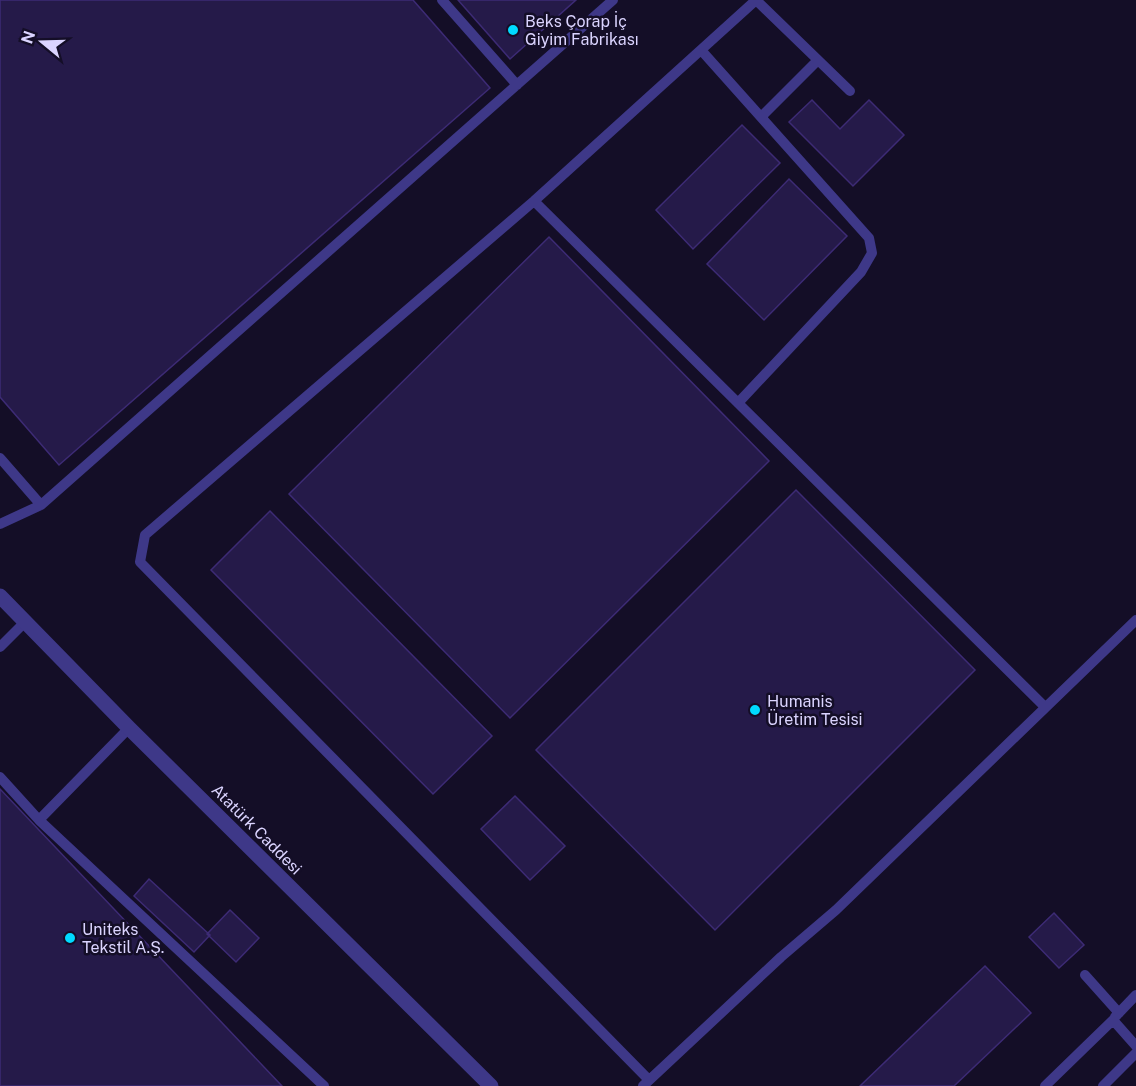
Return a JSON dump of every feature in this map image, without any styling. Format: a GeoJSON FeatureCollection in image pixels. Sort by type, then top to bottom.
{"type":"FeatureCollection","features":[{"type":"Feature","properties":{"kind":"street","name":"Atatürk Caddesi"},"geometry":{"type":"LineString","coordinates":[[0,596],[129,728],[491,1086]]}},
{"type":"Feature","properties":{"kind":"lane"},"geometry":{"type":"LineString","coordinates":[[442,0],[516,85]]}},
{"type":"Feature","properties":{"kind":"lane"},"geometry":{"type":"LineString","coordinates":[[0,524],[41,505],[613,0]]}},
{"type":"Feature","properties":{"kind":"lane"},"geometry":{"type":"LineString","coordinates":[[850,91],[756,0],[534,201],[145,535],[140,562],[646,1083],[781,957],[836,910],[1136,620]]}},
{"type":"Feature","properties":{"kind":"lane"},"geometry":{"type":"LineString","coordinates":[[701,50],[869,238],[872,253],[861,272],[738,403]]}},
{"type":"Feature","properties":{"kind":"lane"},"geometry":{"type":"LineString","coordinates":[[761,117],[818,60]]}},
{"type":"Feature","properties":{"kind":"lane"},"geometry":{"type":"LineString","coordinates":[[534,201],[1045,707]]}},
{"type":"Feature","properties":{"kind":"lane"},"geometry":{"type":"LineString","coordinates":[[0,458],[41,505]]}},
{"type":"Feature","properties":{"kind":"lane"},"geometry":{"type":"LineString","coordinates":[[0,647],[25,622]]}},
{"type":"Feature","properties":{"kind":"lane"},"geometry":{"type":"LineString","coordinates":[[39,820],[129,728]]}},
{"type":"Feature","properties":{"kind":"lane"},"geometry":{"type":"LineString","coordinates":[[0,777],[39,820],[324,1086]]}},
{"type":"Feature","properties":{"kind":"lane"},"geometry":{"type":"LineString","coordinates":[[1084,975],[1136,1046]]}},
{"type":"Feature","properties":{"kind":"lane"},"geometry":{"type":"LineString","coordinates":[[1045,1086],[1136,995]]}},
{"type":"Feature","properties":{"kind":"lane"},"geometry":{"type":"LineString","coordinates":[[1103,1086],[1136,1053]]}},
{"type":"Feature","properties":{"kind":"building"},"geometry":{"type":"Polygon","coordinates":[[[0,0],[413,0],[490,88],[59,465],[0,397],[0,0]]]}},
{"type":"Feature","properties":{"kind":"building","name":"Beks Çorap İç Giyim Fabrikası"},"geometry":{"type":"Polygon","coordinates":[[[458,0],[576,0],[510,59],[458,0]]]}},
{"type":"Feature","properties":{"kind":"building"},"geometry":{"type":"Polygon","coordinates":[[[812,100],[840,129],[869,100],[904,135],[853,186],[789,122],[812,100]]]}},
{"type":"Feature","properties":{"kind":"building"},"geometry":{"type":"Polygon","coordinates":[[[742,125],[780,163],[693,249],[656,210],[742,125]]]}},
{"type":"Feature","properties":{"kind":"building"},"geometry":{"type":"Polygon","coordinates":[[[789,179],[847,236],[764,320],[707,264],[789,179]]]}},
{"type":"Feature","properties":{"kind":"building"},"geometry":{"type":"Polygon","coordinates":[[[549,237],[769,461],[510,718],[289,494],[549,237]]]}},
{"type":"Feature","properties":{"kind":"building","name":"Humanis Üretim Tesisi"},"geometry":{"type":"Polygon","coordinates":[[[796,490],[975,670],[715,930],[536,750],[796,490]]]}},
{"type":"Feature","properties":{"kind":"building"},"geometry":{"type":"Polygon","coordinates":[[[270,511],[492,736],[433,794],[211,570],[270,511]]]}},
{"type":"Feature","properties":{"kind":"building","name":"Uniteks Tekstil A.Ş."},"geometry":{"type":"Polygon","coordinates":[[[0,789],[282,1086],[0,1086],[0,789]]]}},
{"type":"Feature","properties":{"kind":"building"},"geometry":{"type":"Polygon","coordinates":[[[515,796],[565,846],[530,880],[481,829],[515,796]]]}},
{"type":"Feature","properties":{"kind":"building"},"geometry":{"type":"Polygon","coordinates":[[[149,879],[210,935],[194,952],[134,896],[149,879]]]}},
{"type":"Feature","properties":{"kind":"building"},"geometry":{"type":"Polygon","coordinates":[[[230,910],[259,938],[236,962],[207,934],[230,910]]]}},
{"type":"Feature","properties":{"kind":"building"},"geometry":{"type":"Polygon","coordinates":[[[1054,913],[1084,945],[1059,968],[1029,937],[1054,913]]]}},
{"type":"Feature","properties":{"kind":"building"},"geometry":{"type":"Polygon","coordinates":[[[985,966],[1031,1013],[954,1086],[860,1086],[985,966]]]}},
{"type":"Feature","properties":{"kind":"place","name":"Beks Çorap İç Giyim Fabrikası"},"geometry":{"type":"Point","coordinates":[513,30]}},
{"type":"Feature","properties":{"kind":"place","name":"Humanis Üretim Tesisi"},"geometry":{"type":"Point","coordinates":[755,710]}},
{"type":"Feature","properties":{"kind":"place","name":"Uniteks Tekstil A.Ş."},"geometry":{"type":"Point","coordinates":[70,938]}}]}
